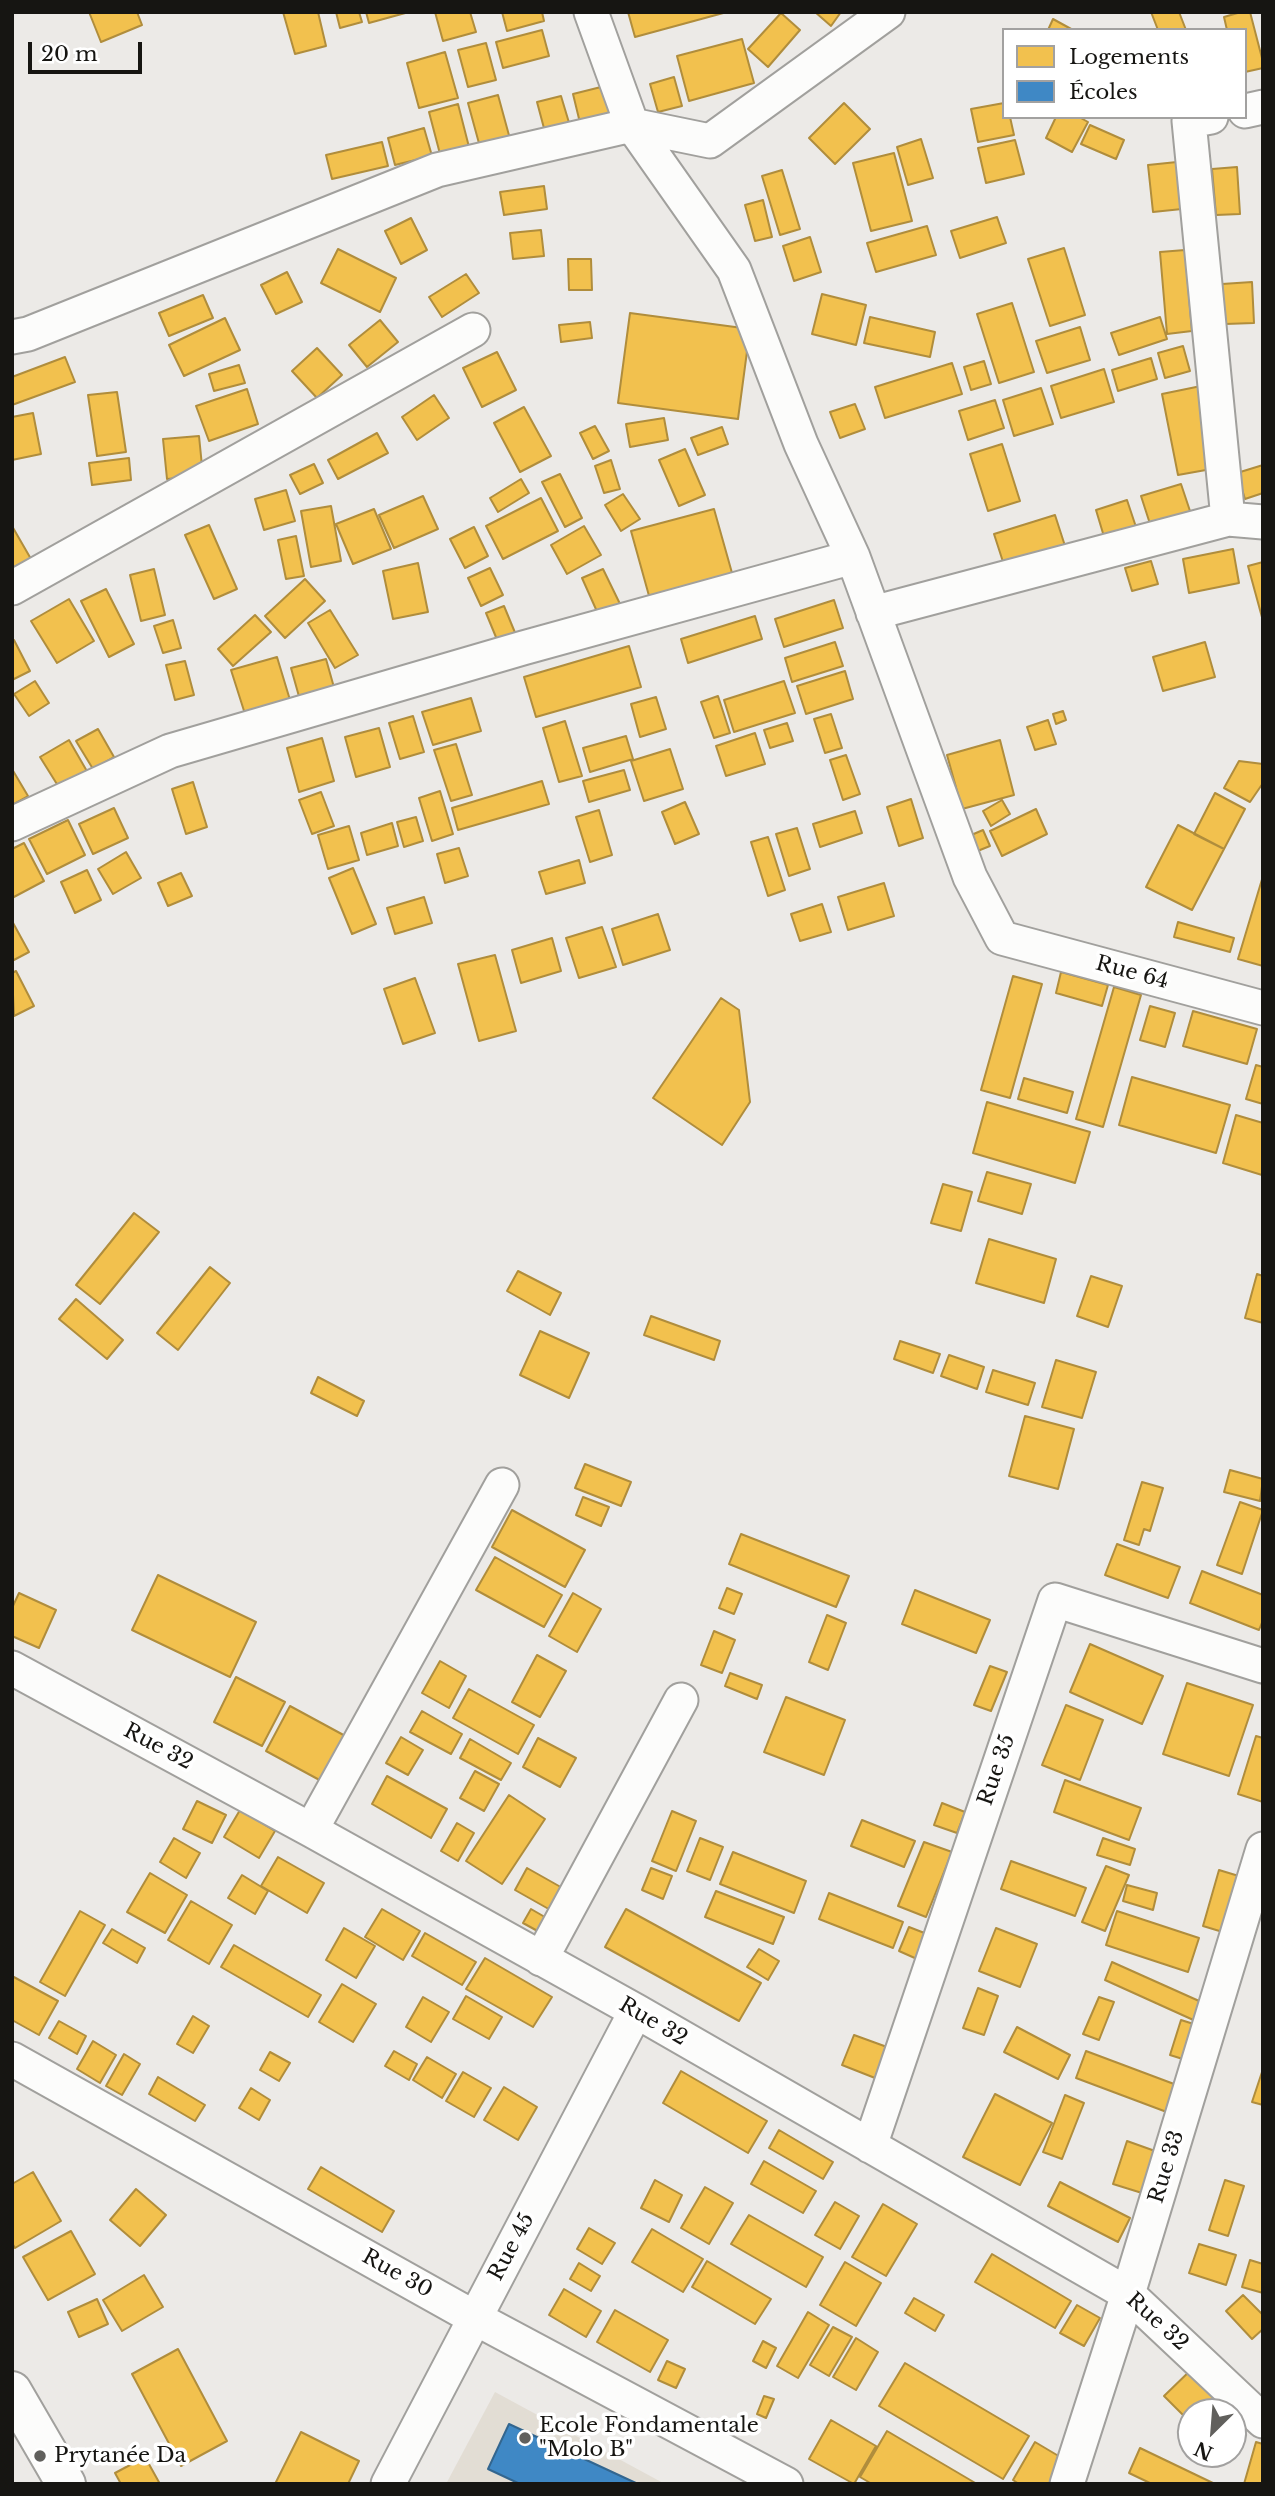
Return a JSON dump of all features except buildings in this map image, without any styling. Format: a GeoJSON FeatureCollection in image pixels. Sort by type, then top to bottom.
{"type":"FeatureCollection","features":[{"type":"Feature","properties":{"kind":"main road"},"geometry":{"type":"LineString","coordinates":[[12,2391],[66,2484]]}},
{"type":"Feature","properties":{"kind":"street"},"geometry":{"type":"LineString","coordinates":[[591,12],[632,125],[734,270],[802,444],[853,557],[873,613],[1228,519],[1263,522]]}},
{"type":"Feature","properties":{"kind":"street"},"geometry":{"type":"LineString","coordinates":[[12,337],[28,334],[437,170],[632,125],[710,141],[888,12]]}},
{"type":"Feature","properties":{"kind":"street"},"geometry":{"type":"LineString","coordinates":[[1200,119],[1189,121],[1228,519]]}},
{"type":"Feature","properties":{"kind":"street"},"geometry":{"type":"LineString","coordinates":[[12,588],[473,330]]}},
{"type":"Feature","properties":{"kind":"street"},"geometry":{"type":"LineString","coordinates":[[12,824],[170,751],[523,648],[853,557]]}},
{"type":"Feature","properties":{"kind":"street","name":"Rue 64"},"geometry":{"type":"LineString","coordinates":[[873,613],[970,877],[1002,937],[1263,1008]]}},
{"type":"Feature","properties":{"kind":"street"},"geometry":{"type":"LineString","coordinates":[[311,1830],[502,1485]]}},
{"type":"Feature","properties":{"kind":"street","name":"Rue 35"},"geometry":{"type":"LineString","coordinates":[[870,2146],[1055,1600],[1263,1666]]}},
{"type":"Feature","properties":{"kind":"street","name":"Rue 32"},"geometry":{"type":"LineString","coordinates":[[12,1668],[636,2011],[1128,2294],[1263,2421]]}},
{"type":"Feature","properties":{"kind":"street"},"geometry":{"type":"LineString","coordinates":[[541,1959],[681,1700]]}},
{"type":"Feature","properties":{"kind":"street","name":"Rue 33"},"geometry":{"type":"LineString","coordinates":[[1067,2484],[1128,2294],[1263,1849]]}},
{"type":"Feature","properties":{"kind":"street","name":"Rue 45"},"geometry":{"type":"LineString","coordinates":[[388,2484],[636,2011]]}},
{"type":"Feature","properties":{"kind":"street","name":"Rue 30"},"geometry":{"type":"LineString","coordinates":[[12,2059],[475,2318],[786,2484]]}},
{"type":"Feature","properties":{"kind":"shaded area","name":"Ecole Fondamentale \"Molo B\""},"geometry":{"type":"Polygon","coordinates":[[[495,2392],[665,2484],[446,2484],[495,2392]]]}},
{"type":"Feature","properties":{"kind":"place","name":"Ecole Fondamentale \"Molo B\""},"geometry":{"type":"Point","coordinates":[525,2438]}},
{"type":"Feature","properties":{"kind":"place","name":"Prytanée Da"},"geometry":{"type":"Point","coordinates":[40,2456]}}]}
